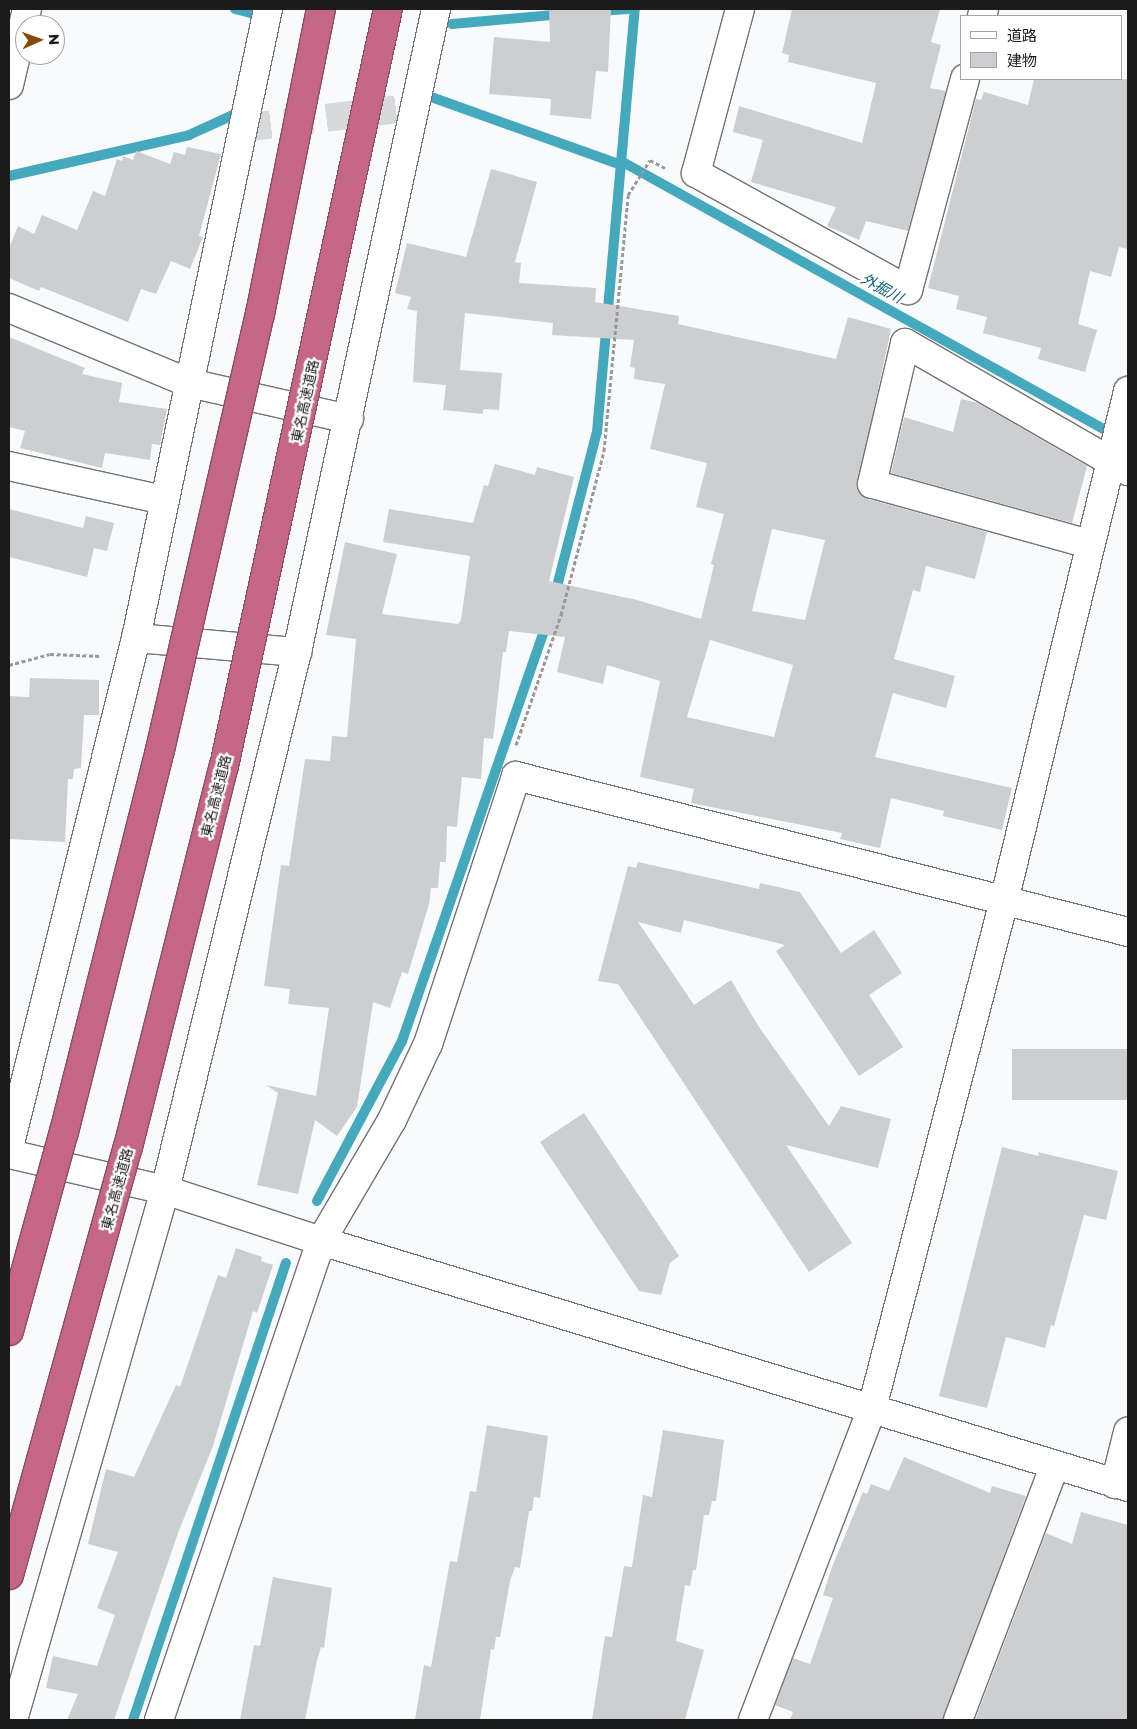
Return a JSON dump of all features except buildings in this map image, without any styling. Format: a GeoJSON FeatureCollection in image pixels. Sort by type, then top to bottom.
{"type":"FeatureCollection","features":[{"type":"Feature","properties":{"kind":"highway"},"geometry":{"type":"LineString","coordinates":[[9,1331],[64,1132],[160,750],[260,314],[321,9]]}},
{"type":"Feature","properties":{"kind":"highway","name":"東名高速道路"},"geometry":{"type":"LineString","coordinates":[[9,1575],[128,1147],[224,766],[388,9]]}},
{"type":"Feature","properties":{"kind":"street"},"geometry":{"type":"LineString","coordinates":[[9,86],[27,9]]}},
{"type":"Feature","properties":{"kind":"street"},"geometry":{"type":"LineString","coordinates":[[9,1147],[133,647],[268,9]]}},
{"type":"Feature","properties":{"kind":"street"},"geometry":{"type":"LineString","coordinates":[[13,1720],[165,1190],[296,652],[436,9]]}},
{"type":"Feature","properties":{"kind":"street"},"geometry":{"type":"LineString","coordinates":[[740,9],[696,173],[908,290],[965,80]]}},
{"type":"Feature","properties":{"kind":"street"},"geometry":{"type":"LineString","coordinates":[[9,308],[189,383],[348,419]]}},
{"type":"Feature","properties":{"kind":"street"},"geometry":{"type":"LineString","coordinates":[[1089,544],[872,484],[905,343],[1119,466]]}},
{"type":"Feature","properties":{"kind":"street"},"geometry":{"type":"LineString","coordinates":[[753,1720],[872,1408],[1004,901],[1089,544],[1119,466],[1128,390]]}},
{"type":"Feature","properties":{"kind":"street"},"geometry":{"type":"LineString","coordinates":[[9,466],[164,500]]}},
{"type":"Feature","properties":{"kind":"street"},"geometry":{"type":"LineString","coordinates":[[133,647],[296,652]]}},
{"type":"Feature","properties":{"kind":"street"},"geometry":{"type":"LineString","coordinates":[[159,1720],[320,1241],[392,1120],[428,1044],[516,776],[1128,932]]}},
{"type":"Feature","properties":{"kind":"street"},"geometry":{"type":"LineString","coordinates":[[9,1154],[165,1190],[320,1241],[1122,1485],[1128,1432]]}},
{"type":"Feature","properties":{"kind":"street"},"geometry":{"type":"LineString","coordinates":[[958,1720],[1055,1466]]}},
{"type":"Feature","properties":{"kind":"path"},"geometry":{"type":"LineString","coordinates":[[516,776],[510,761],[561,614],[604,451],[628,195],[650,160],[685,179],[696,173]]}},
{"type":"Feature","properties":{"kind":"path"},"geometry":{"type":"LineString","coordinates":[[9,665],[50,654],[133,647]]}},
{"type":"Feature","properties":{"kind":"waterway","name":"外掘川"},"geometry":{"type":"LineString","coordinates":[[235,9],[255,14]]}},
{"type":"Feature","properties":{"kind":"waterway","name":"外掘川"},"geometry":{"type":"LineString","coordinates":[[599,11],[628,9]]}},
{"type":"Feature","properties":{"kind":"waterway"},"geometry":{"type":"LineString","coordinates":[[555,594],[597,432],[635,9]]}},
{"type":"Feature","properties":{"kind":"waterway","name":"外掘川"},"geometry":{"type":"LineString","coordinates":[[452,24],[563,14]]}},
{"type":"Feature","properties":{"kind":"waterway"},"geometry":{"type":"LineString","coordinates":[[434,98],[621,165]]}},
{"type":"Feature","properties":{"kind":"waterway"},"geometry":{"type":"LineString","coordinates":[[9,176],[189,135],[235,114]]}},
{"type":"Feature","properties":{"kind":"waterway","name":"外掘川"},"geometry":{"type":"LineString","coordinates":[[621,161],[1116,436]]}},
{"type":"Feature","properties":{"kind":"waterway"},"geometry":{"type":"LineString","coordinates":[[317,1201],[402,1041],[547,623]]}},
{"type":"Feature","properties":{"kind":"waterway"},"geometry":{"type":"LineString","coordinates":[[133,1720],[286,1263]]}},
{"type":"Feature","properties":{"kind":"tunnel"},"geometry":{"type":"LineString","coordinates":[[243,128],[417,107]]}}]}
